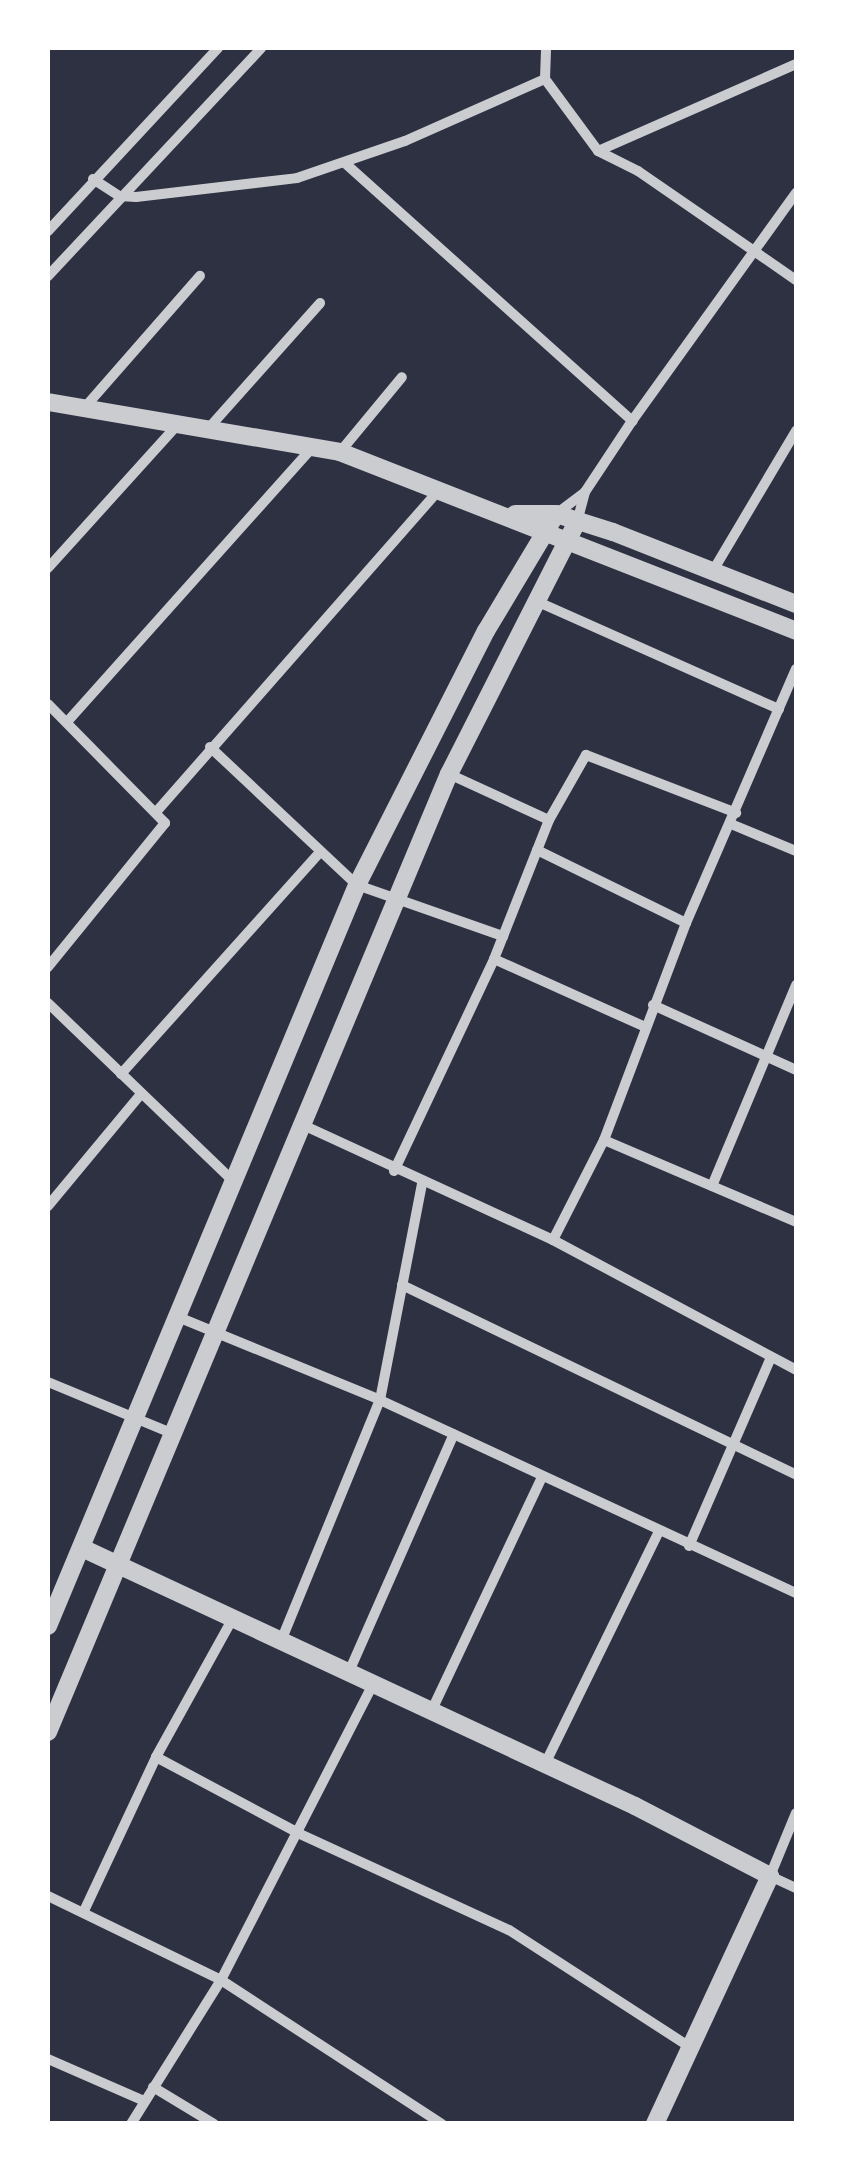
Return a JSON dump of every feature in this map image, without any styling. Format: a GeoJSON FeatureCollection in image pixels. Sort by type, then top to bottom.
{"type":"FeatureCollection","features":[{"type":"Feature","properties":{"kind":"street"},"geometry":{"type":"LineString","coordinates":[[48,231],[218,48]]}},
{"type":"Feature","properties":{"kind":"street"},"geometry":{"type":"LineString","coordinates":[[48,276],[260,48]]}},
{"type":"Feature","properties":{"kind":"street"},"geometry":{"type":"LineString","coordinates":[[546,48],[546,79],[598,151],[638,171],[796,280]]}},
{"type":"Feature","properties":{"kind":"street"},"geometry":{"type":"LineString","coordinates":[[598,151],[796,64]]}},
{"type":"Feature","properties":{"kind":"street"},"geometry":{"type":"LineString","coordinates":[[93,179],[119,196],[258,185],[346,164],[546,79]]}},
{"type":"Feature","properties":{"kind":"street"},"geometry":{"type":"LineString","coordinates":[[346,164],[632,421]]}},
{"type":"Feature","properties":{"kind":"street"},"geometry":{"type":"LineString","coordinates":[[48,1732],[448,774],[568,540],[585,492],[749,250],[796,193]]}},
{"type":"Feature","properties":{"kind":"street"},"geometry":{"type":"LineString","coordinates":[[86,406],[200,276]]}},
{"type":"Feature","properties":{"kind":"street"},"geometry":{"type":"LineString","coordinates":[[206,431],[320,303]]}},
{"type":"Feature","properties":{"kind":"street"},"geometry":{"type":"LineString","coordinates":[[340,452],[402,377]]}},
{"type":"Feature","properties":{"kind":"street"},"geometry":{"type":"LineString","coordinates":[[48,402],[340,452],[442,487],[796,631]]}},
{"type":"Feature","properties":{"kind":"street"},"geometry":{"type":"LineString","coordinates":[[48,568],[178,425]]}},
{"type":"Feature","properties":{"kind":"street"},"geometry":{"type":"LineString","coordinates":[[714,569],[796,431]]}},
{"type":"Feature","properties":{"kind":"street"},"geometry":{"type":"LineString","coordinates":[[67,722],[312,448]]}},
{"type":"Feature","properties":{"kind":"street"},"geometry":{"type":"LineString","coordinates":[[156,811],[442,487]]}},
{"type":"Feature","properties":{"kind":"street"},"geometry":{"type":"LineString","coordinates":[[48,1626],[138,1419],[357,885],[544,530],[556,514],[585,492]]}},
{"type":"Feature","properties":{"kind":"street"},"geometry":{"type":"LineString","coordinates":[[509,514],[556,514],[714,569],[796,604]]}},
{"type":"Feature","properties":{"kind":"street"},"geometry":{"type":"LineString","coordinates":[[536,601],[778,709]]}},
{"type":"Feature","properties":{"kind":"street"},"geometry":{"type":"LineString","coordinates":[[553,1240],[604,1140],[686,923],[796,668]]}},
{"type":"Feature","properties":{"kind":"street"},"geometry":{"type":"LineString","coordinates":[[48,704],[164,822],[160,835],[48,967]]}},
{"type":"Feature","properties":{"kind":"street"},"geometry":{"type":"LineString","coordinates":[[210,747],[357,885],[503,936]]}},
{"type":"Feature","properties":{"kind":"street"},"geometry":{"type":"LineString","coordinates":[[394,1171],[494,959],[549,820],[578,764],[591,753],[734,818],[796,852]]}},
{"type":"Feature","properties":{"kind":"street"},"geometry":{"type":"LineString","coordinates":[[448,774],[549,820]]}},
{"type":"Feature","properties":{"kind":"street"},"geometry":{"type":"LineString","coordinates":[[537,850],[686,923]]}},
{"type":"Feature","properties":{"kind":"street"},"geometry":{"type":"LineString","coordinates":[[120,1074],[320,852]]}},
{"type":"Feature","properties":{"kind":"street"},"geometry":{"type":"LineString","coordinates":[[494,959],[645,1027]]}},
{"type":"Feature","properties":{"kind":"street"},"geometry":{"type":"LineString","coordinates":[[712,1186],[796,984]]}},
{"type":"Feature","properties":{"kind":"street"},"geometry":{"type":"LineString","coordinates":[[48,1003],[233,1181]]}},
{"type":"Feature","properties":{"kind":"street"},"geometry":{"type":"LineString","coordinates":[[653,1005],[796,1070]]}},
{"type":"Feature","properties":{"kind":"street"},"geometry":{"type":"LineString","coordinates":[[48,1206],[141,1094]]}},
{"type":"Feature","properties":{"kind":"street"},"geometry":{"type":"LineString","coordinates":[[302,1125],[394,1171],[553,1240],[796,1370]]}},
{"type":"Feature","properties":{"kind":"street"},"geometry":{"type":"LineString","coordinates":[[604,1140],[796,1222]]}},
{"type":"Feature","properties":{"kind":"street"},"geometry":{"type":"LineString","coordinates":[[280,1642],[380,1400],[422,1183]]}},
{"type":"Feature","properties":{"kind":"street"},"geometry":{"type":"LineString","coordinates":[[402,1284],[796,1475]]}},
{"type":"Feature","properties":{"kind":"street"},"geometry":{"type":"LineString","coordinates":[[178,1317],[380,1400],[796,1593]]}},
{"type":"Feature","properties":{"kind":"street"},"geometry":{"type":"LineString","coordinates":[[690,1546],[771,1357]]}},
{"type":"Feature","properties":{"kind":"street"},"geometry":{"type":"LineString","coordinates":[[48,1382],[170,1433]]}},
{"type":"Feature","properties":{"kind":"street"},"geometry":{"type":"LineString","coordinates":[[348,1674],[454,1434]]}},
{"type":"Feature","properties":{"kind":"street"},"geometry":{"type":"LineString","coordinates":[[430,1714],[542,1477]]}},
{"type":"Feature","properties":{"kind":"street"},"geometry":{"type":"LineString","coordinates":[[545,1764],[658,1531]]}},
{"type":"Feature","properties":{"kind":"street"},"geometry":{"type":"LineString","coordinates":[[82,1548],[430,1714],[545,1764],[796,1888]]}},
{"type":"Feature","properties":{"kind":"street"},"geometry":{"type":"LineString","coordinates":[[84,1911],[156,1758],[233,1618]]}},
{"type":"Feature","properties":{"kind":"street"},"geometry":{"type":"LineString","coordinates":[[131,2124],[221,1980],[300,1834],[372,1686]]}},
{"type":"Feature","properties":{"kind":"street"},"geometry":{"type":"LineString","coordinates":[[156,1758],[300,1834],[509,1930],[690,2047]]}},
{"type":"Feature","properties":{"kind":"street"},"geometry":{"type":"LineString","coordinates":[[655,2124],[796,1813]]}},
{"type":"Feature","properties":{"kind":"street"},"geometry":{"type":"LineString","coordinates":[[48,1896],[221,1980],[442,2124]]}},
{"type":"Feature","properties":{"kind":"street"},"geometry":{"type":"LineString","coordinates":[[48,2059],[144,2101]]}},
{"type":"Feature","properties":{"kind":"street"},"geometry":{"type":"LineString","coordinates":[[153,2087],[214,2124]]}}]}
